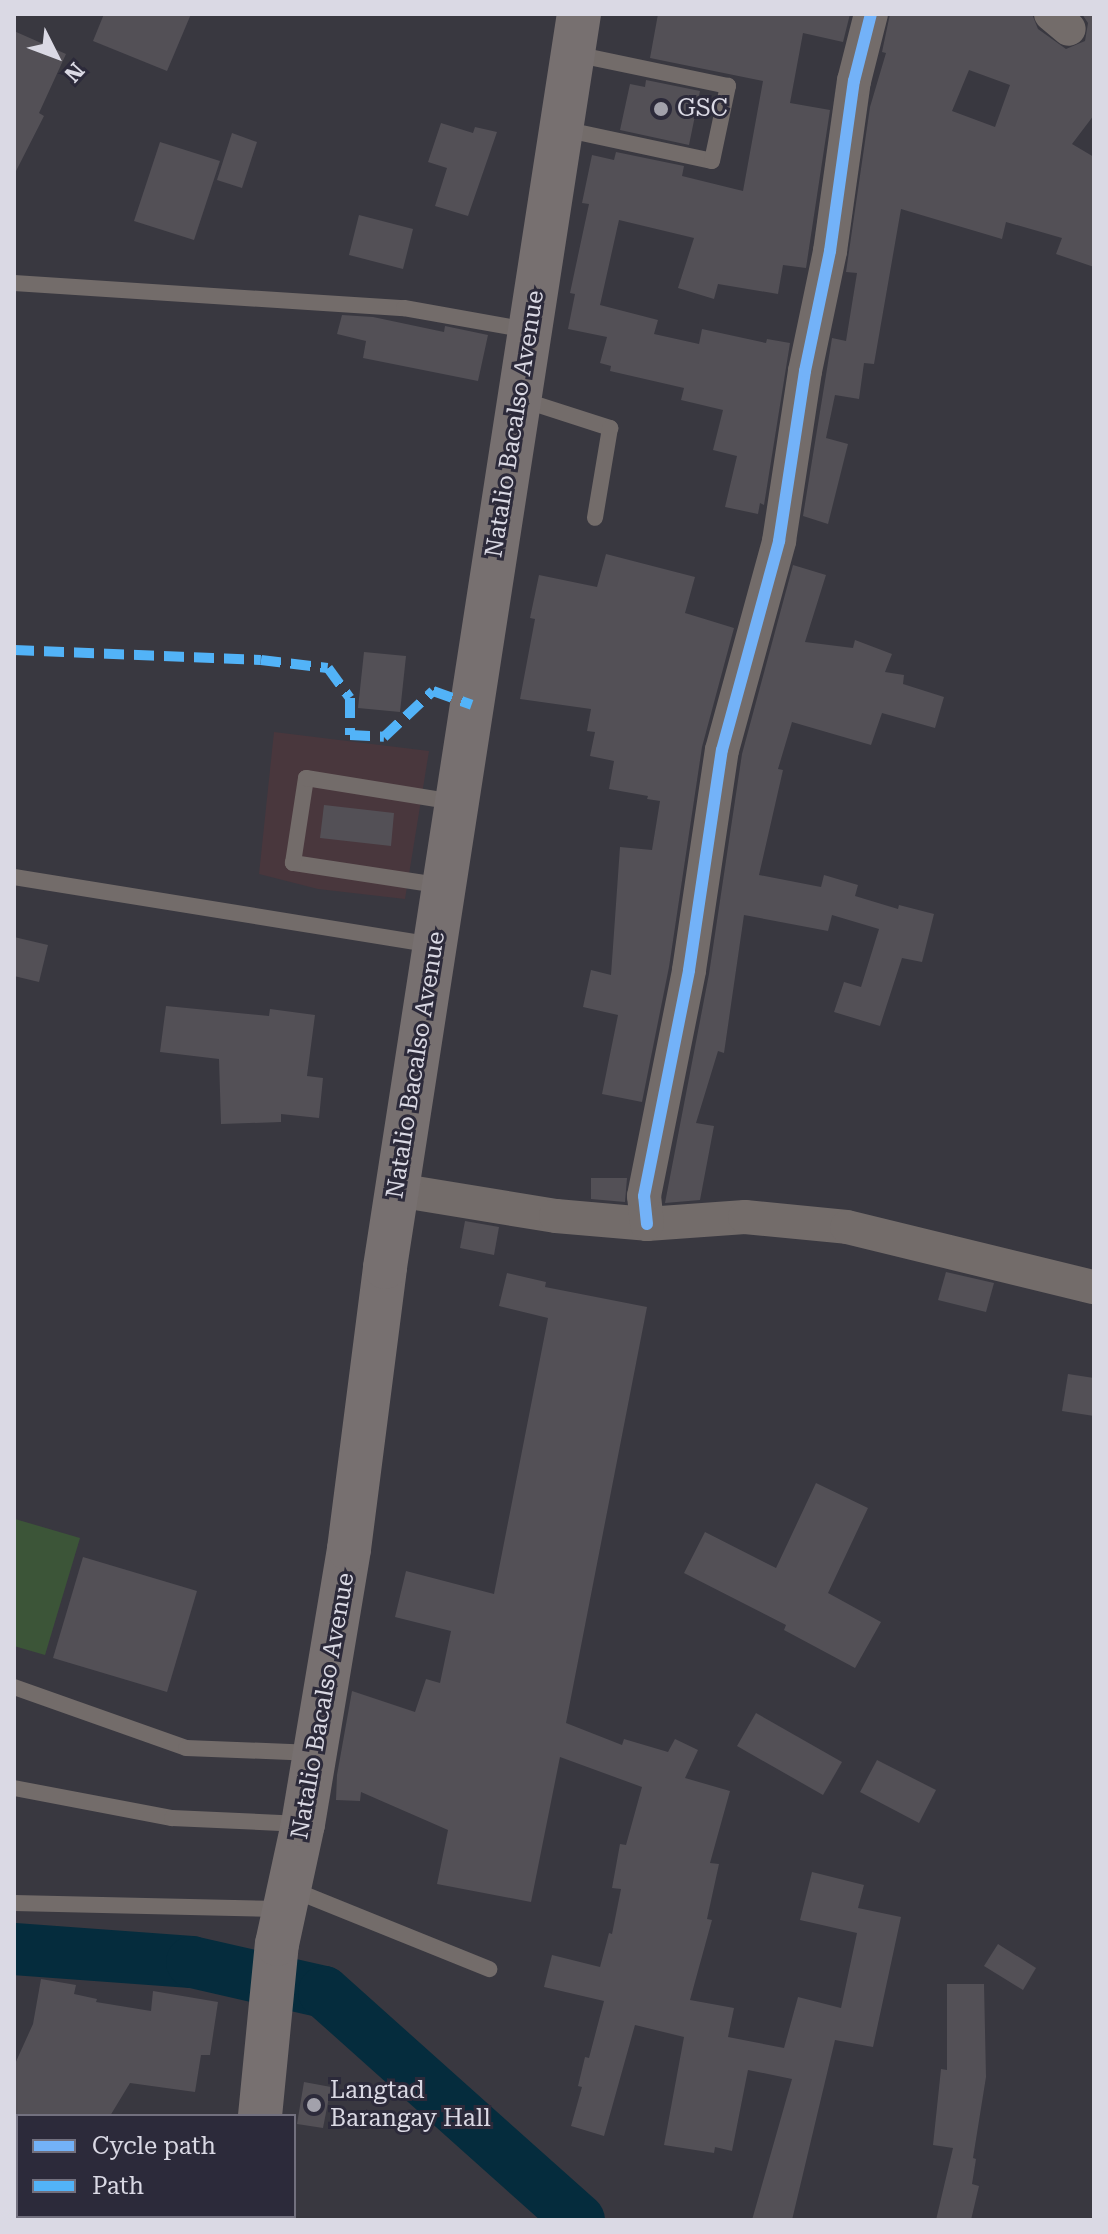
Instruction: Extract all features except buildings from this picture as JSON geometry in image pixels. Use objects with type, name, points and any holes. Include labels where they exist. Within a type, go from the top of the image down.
[{"type":"highway","name":"Natalio Bacalso Avenue","points":[[260,2114],[268,2016],[349,1549],[397,1190],[576,34]]},
{"type":"street","points":[[647,1224],[644,1196],[689,970],[722,750],[779,541],[805,371],[830,251],[854,81],[871,14]]},
{"type":"street","points":[[397,1190],[556,1216],[647,1224],[745,1217],[847,1227],[1094,1287]]},
{"type":"lane","points":[[561,129],[712,161],[728,86],[576,34]]},
{"type":"lane","points":[[14,283],[404,308],[530,330]]},
{"type":"lane","points":[[520,399],[610,428],[595,518]]},
{"type":"lane","points":[[444,886],[293,863],[306,778],[457,802]]},
{"type":"lane","points":[[14,877],[435,945]]},
{"type":"lane","points":[[14,1687],[186,1748],[315,1753]]},
{"type":"lane","points":[[14,1788],[172,1818],[303,1824]]},
{"type":"lane","points":[[14,1903],[285,1914],[489,1969]]},
{"type":"shaded area","points":[[274,732],[429,751],[405,899],[318,889],[259,874]]},
{"type":"green space","points":[[15,1519],[80,1538],[45,1655],[14,1646]]},
{"type":"waterway","points":[[14,1949],[192,1962],[324,1992],[579,2220]]},
{"type":"marked path","points":[[14,650],[261,660],[328,668],[350,698],[350,735],[384,737],[433,691],[472,705]]},
{"type":"cycle path","points":[[647,1224],[644,1196],[689,970],[722,750],[779,541],[805,371],[830,251],[854,81],[871,14]]},
{"type":"place","name":"GSC","points":[[661,109]]},
{"type":"place","name":"Langtad Barangay Hall","points":[[314,2105]]}]
